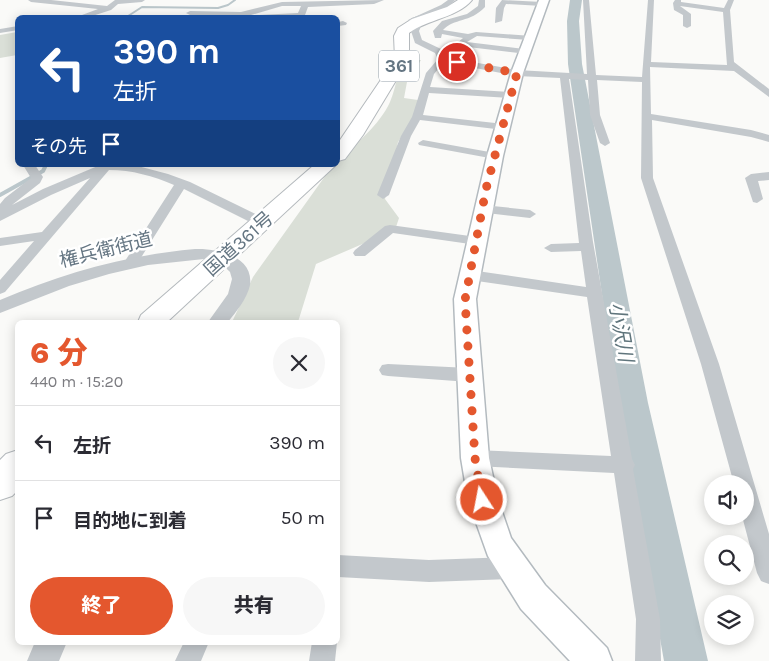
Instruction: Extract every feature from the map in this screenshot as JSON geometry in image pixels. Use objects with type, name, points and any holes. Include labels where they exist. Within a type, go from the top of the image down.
[{"type":"highway","points":[[416,22],[451,10],[466,0]]},
{"type":"highway","name":"361","points":[[340,152],[354,135],[398,67],[402,60],[401,36],[403,31],[416,22]]},
{"type":"highway","name":"国道361号","points":[[153,320],[226,257],[324,167]]},
{"type":"main road","points":[[543,2],[517,73],[483,209],[465,300],[468,375],[475,458],[482,500],[499,546],[533,597],[594,661]]},
{"type":"street","points":[[31,0],[108,8]]},
{"type":"street","points":[[88,15],[108,8],[118,1],[142,0]]},
{"type":"street","points":[[242,15],[282,4],[340,1],[374,2],[381,0]]},
{"type":"street","points":[[452,0],[444,7],[412,20],[418,24],[415,31],[418,41],[440,55],[517,73],[647,80]]},
{"type":"street","points":[[586,0],[593,78],[594,115],[605,143]]},
{"type":"street","points":[[651,0],[646,64],[647,178],[710,364],[741,475]]},
{"type":"street","points":[[731,0],[726,10],[730,63],[767,99]]},
{"type":"street","points":[[686,26],[688,14],[677,8],[678,1],[726,10]]},
{"type":"street","points":[[300,15],[305,5],[322,2]]},
{"type":"street","points":[[437,31],[445,23],[470,16],[482,3],[543,2]]},
{"type":"street","points":[[498,20],[504,3]]},
{"type":"street","points":[[190,13],[222,15]]},
{"type":"street","points":[[0,31],[15,28]]},
{"type":"street","points":[[437,31],[469,37]]},
{"type":"street","points":[[383,195],[406,136],[417,117],[430,73],[440,55],[437,31]]},
{"type":"street","points":[[476,34],[527,45],[460,44],[476,34]]},
{"type":"street","points":[[646,64],[735,68]]},
{"type":"street","points":[[565,76],[595,293],[625,465],[648,619],[648,661]]},
{"type":"street","points":[[425,90],[512,96]]},
{"type":"street","points":[[465,99],[482,94]]},
{"type":"street","points":[[647,116],[703,124],[720,130],[766,135]]},
{"type":"street","points":[[417,117],[504,127]]},
{"type":"street","points":[[423,143],[495,156]]},
{"type":"street","points":[[0,217],[47,192],[105,167]]},
{"type":"street","points":[[0,289],[105,167]]},
{"type":"street","points":[[122,167],[159,173],[263,223]]},
{"type":"street","points":[[0,213],[9,201],[29,186],[33,172]]},
{"type":"street","points":[[758,198],[751,178],[769,176]]},
{"type":"street","points":[[132,261],[181,184]]},
{"type":"street","points":[[483,209],[530,214]]},
{"type":"street","points":[[360,253],[390,228],[478,241]]},
{"type":"street","points":[[0,242],[47,235]]},
{"type":"street","points":[[552,248],[588,247]]},
{"type":"street","name":"権兵衛街道","points":[[0,308],[68,280],[132,261],[200,254],[226,257]]},
{"type":"street","points":[[220,320],[235,300],[241,285],[239,270],[226,257]]},
{"type":"street","points":[[470,274],[595,293]]},
{"type":"street","points":[[388,370],[468,375]]},
{"type":"street","points":[[475,458],[625,465]]},
{"type":"street","points":[[754,520],[769,573]]},
{"type":"street","points":[[340,566],[429,570],[513,568]]},
{"type":"street","points":[[44,661],[51,645]]},
{"type":"street","points":[[188,661],[196,645]]},
{"type":"street","points":[[322,661],[325,645]]},
{"type":"shaded area","points":[[15,32],[15,55],[0,58],[0,35]]},
{"type":"shaded area","points":[[408,60],[421,60],[407,82],[404,98],[418,100],[421,107],[398,142],[385,199],[399,218],[395,230],[316,264],[299,320],[233,320],[253,277],[332,167],[340,167],[340,159],[380,119],[390,102],[398,76]]},
{"type":"waterway","points":[[130,15],[142,7],[218,8],[228,5],[235,0]]},
{"type":"waterway","name":"小沢川","points":[[576,0],[573,21],[575,64],[633,403],[686,661]]},
{"type":"waterway","points":[[0,195],[43,171],[45,167]]},
{"type":"route","points":[[457,62],[517,73],[486,189],[465,300],[468,375],[475,458],[482,500]]}]
